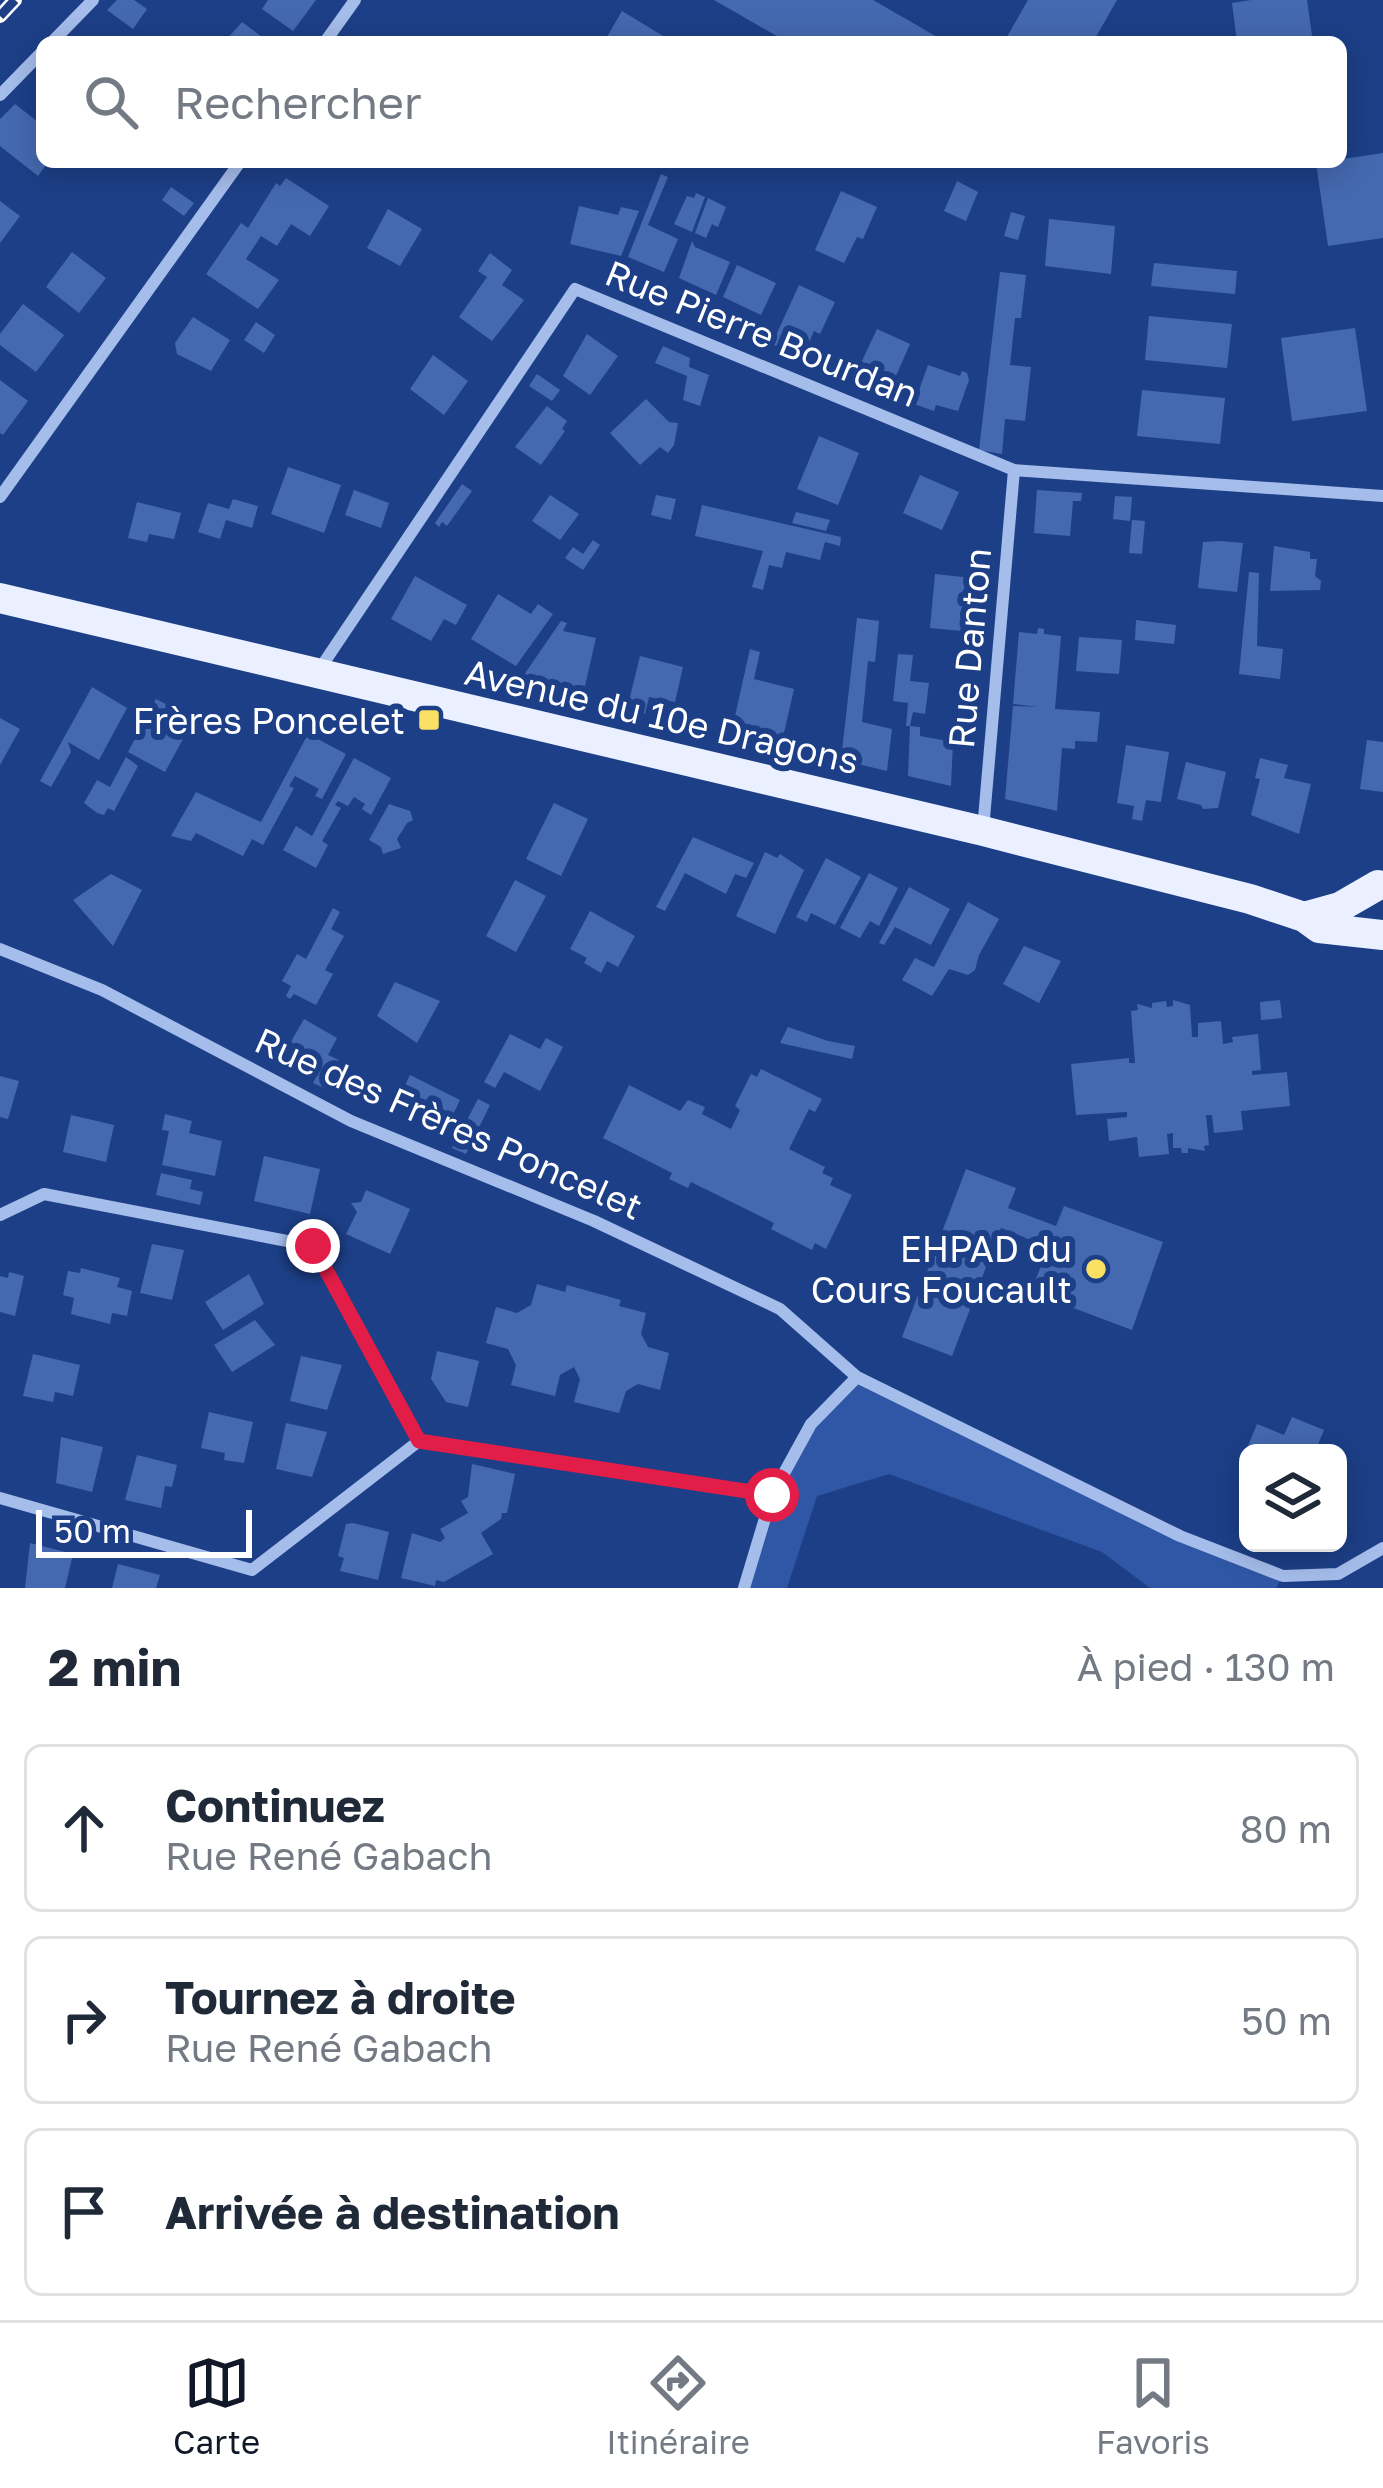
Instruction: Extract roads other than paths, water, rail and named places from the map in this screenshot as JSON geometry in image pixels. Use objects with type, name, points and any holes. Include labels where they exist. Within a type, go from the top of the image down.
[{"type":"main road","name":"Avenue du 10e Dragons","points":[[0,598],[983,831],[1250,899],[1304,917],[1319,928],[1383,931]]},
{"type":"main road","points":[[1304,917],[1340,907],[1380,880]]},
{"type":"main road","points":[[1380,880],[1376,910],[1383,931]]},
{"type":"street","points":[[58,36],[93,0]]},
{"type":"street","points":[[330,36],[356,0]]},
{"type":"street","points":[[0,95],[36,58]]},
{"type":"street","points":[[0,497],[235,168]]},
{"type":"street","name":"Rue Pierre Bourdan","points":[[315,676],[575,289],[1014,470],[1383,496]]},
{"type":"street","name":"Rue Danton","points":[[983,831],[1014,470]]},
{"type":"street","name":"Rue des Frères Poncelet","points":[[0,949],[102,990],[351,1120],[594,1221],[780,1309],[856,1377],[1180,1536],[1283,1576],[1338,1574],[1383,1548]]},
{"type":"street","points":[[0,1214],[44,1194],[313,1246],[419,1441]]},
{"type":"street","points":[[744,1588],[772,1495],[811,1424],[856,1377]]},
{"type":"street","points":[[0,1498],[251,1570],[419,1441],[772,1495]]},
{"type":"railway","points":[[0,16],[15,0]]},
{"type":"place","name":"Frères Poncelet","points":[[429,720]]},
{"type":"place","name":"EHPAD du Cours Foucault","points":[[1096,1269]]}]
